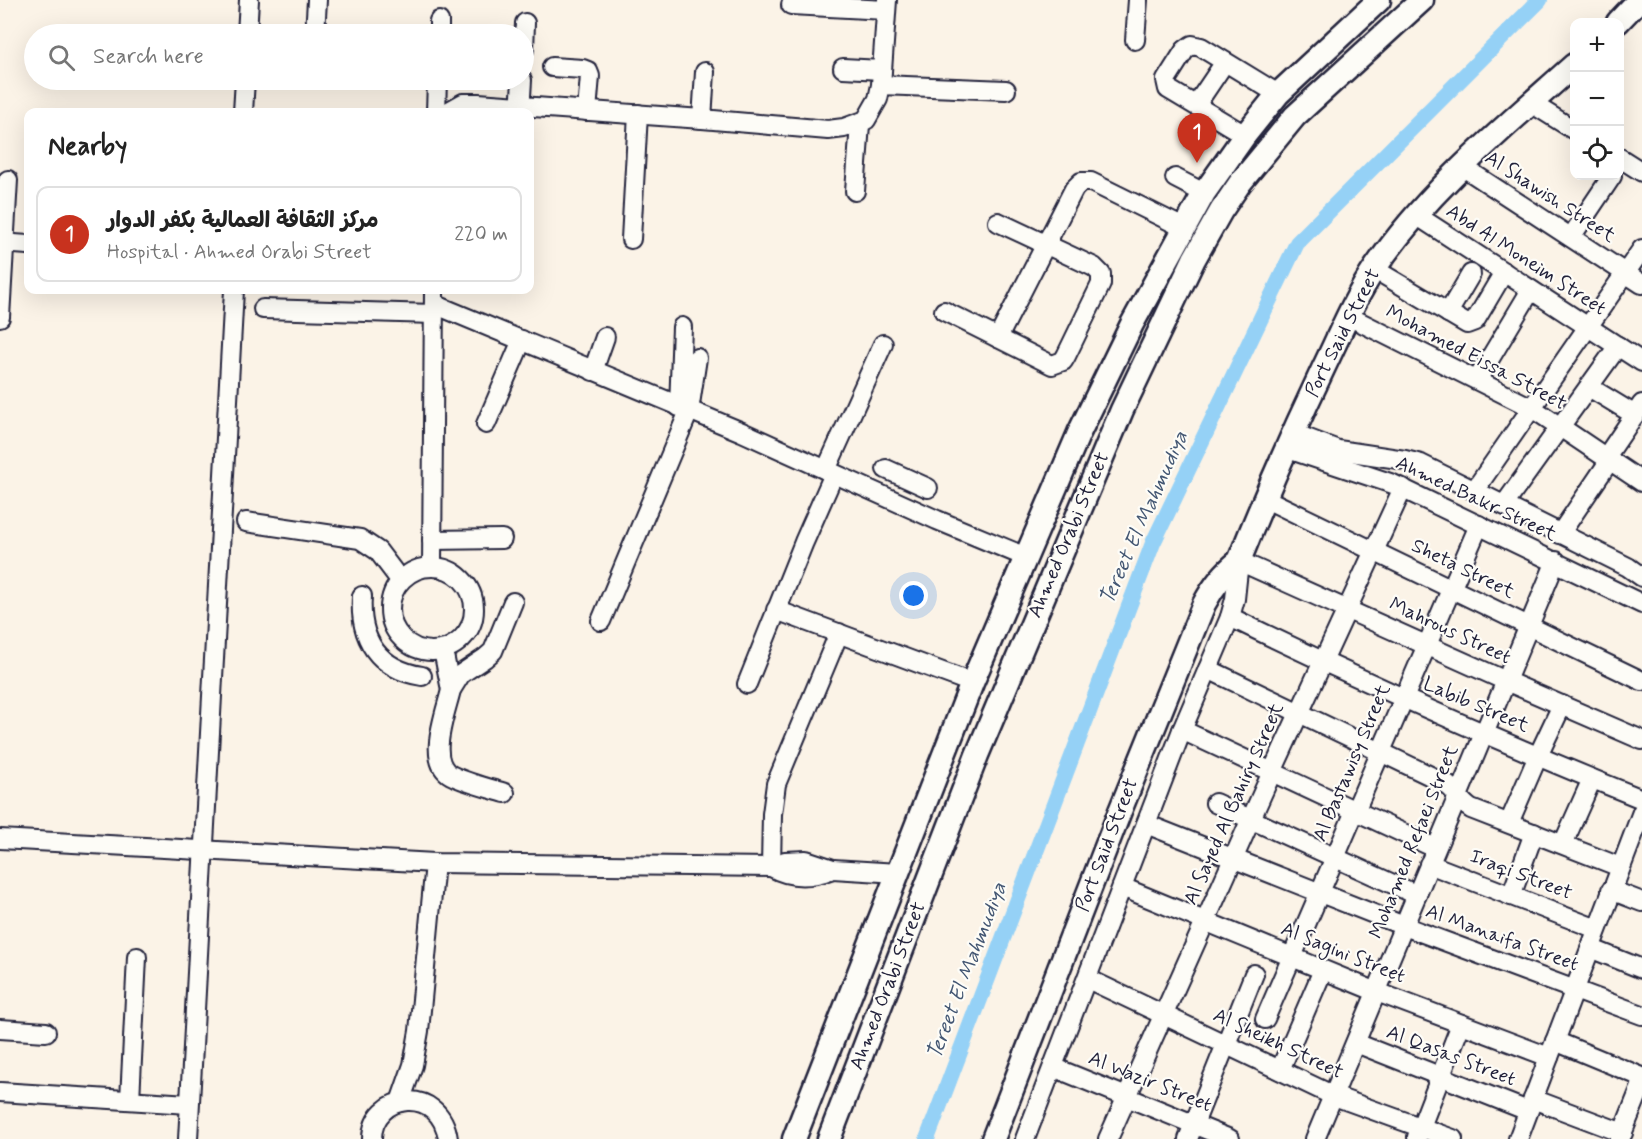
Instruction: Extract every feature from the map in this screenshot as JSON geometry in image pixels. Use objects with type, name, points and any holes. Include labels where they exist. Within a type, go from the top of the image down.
[{"type":"main road","name":"Ahmed Orabi Street","points":[[794,1139],[972,683],[1107,373],[1204,193],[1245,135],[1278,94],[1379,0]]},
{"type":"main road","name":"Ahmed Orabi Street","points":[[829,1139],[977,755],[1122,410],[1194,259],[1240,183],[1295,116],[1422,0]]},
{"type":"main road","points":[[1622,18],[1639,0]]},
{"type":"main road","name":"Port Said Street","points":[[993,1139],[1120,811],[1204,604],[1215,585],[1229,568],[1239,561],[1289,440],[1348,316],[1374,269],[1416,215],[1463,167],[1570,68]]},
{"type":"street","points":[[248,24],[249,0]]},
{"type":"street","points":[[316,24],[317,0]]},
{"type":"street","points":[[1135,40],[1138,0]]},
{"type":"street","points":[[534,109],[638,114],[828,130],[844,128],[866,120],[878,99],[886,5],[792,5]]},
{"type":"street","points":[[1245,135],[1168,89],[1166,84],[1185,50],[1197,45],[1278,94]]},
{"type":"street","points":[[1196,105],[1224,62]]},
{"type":"street","points":[[552,67],[588,71],[590,76],[587,111]]},
{"type":"street","points":[[843,68],[881,78],[1006,90]]},
{"type":"street","points":[[702,119],[705,72]]},
{"type":"street","points":[[243,108],[244,90]]},
{"type":"street","points":[[436,108],[437,90]]},
{"type":"street","points":[[520,108],[521,90]]},
{"type":"street","points":[[1531,103],[1570,127]]},
{"type":"street","points":[[455,108],[463,104],[509,108]]},
{"type":"street","points":[[631,239],[638,114]]},
{"type":"street","points":[[855,191],[860,123]]},
{"type":"street","points":[[1624,163],[1642,172]]},
{"type":"street","name":"Al Shawish Street","points":[[1463,167],[1642,284]]},
{"type":"street","points":[[1175,178],[1204,193]]},
{"type":"street","points":[[0,317],[2,243],[8,180]]},
{"type":"street","points":[[1571,237],[1609,180]]},
{"type":"street","points":[[999,338],[1074,189],[1081,182],[1086,181],[1184,228]]},
{"type":"street","name":"Abd Al Moneim Street","points":[[1416,215],[1642,362]]},
{"type":"street","points":[[944,311],[1052,365],[1063,361],[1101,284],[1101,274],[1094,267],[998,222]]},
{"type":"street","points":[[2,243],[24,245]]},
{"type":"street","points":[[1474,490],[1642,249]]},
{"type":"street","points":[[1374,269],[1463,323],[1471,324],[1504,272]]},
{"type":"street","points":[[1448,314],[1471,274]]},
{"type":"street","points":[[1477,380],[1531,290]]},
{"type":"street","points":[[188,1139],[234,294]]},
{"type":"street","points":[[263,309],[434,302],[742,432],[891,500],[1026,557]]},
{"type":"street","points":[[432,566],[434,302]]},
{"type":"street","name":"Mohamed Eissa Street","points":[[1348,316],[1532,408],[1642,482]]},
{"type":"street","points":[[682,327],[684,409]]},
{"type":"street","points":[[593,371],[605,337]]},
{"type":"street","points":[[486,424],[522,340]]},
{"type":"street","points":[[747,684],[883,344]]},
{"type":"street","points":[[1504,505],[1618,346]]},
{"type":"street","points":[[601,621],[684,409],[698,358]]},
{"type":"street","points":[[1560,534],[1638,410],[1589,387]]},
{"type":"street","name":"Ahmed Bakr Street","points":[[1289,440],[1421,464],[1560,534],[1637,567]]},
{"type":"street","name":"Ahmed Bakr Street","points":[[1289,440],[1398,486],[1642,604]]},
{"type":"street","points":[[1374,477],[1378,457]]},
{"type":"street","name":"Al Sayed Al Bahiry Street","points":[[1108,1139],[1272,772],[1375,550],[1398,486],[1399,459]]},
{"type":"street","points":[[891,500],[894,472],[928,488]]},
{"type":"street","name":"Sheta Street","points":[[1264,498],[1642,681]]},
{"type":"street","points":[[246,522],[360,539],[378,551],[400,580]]},
{"type":"street","name":"Al Bastawisy Street","points":[[1265,1019],[1479,525]]},
{"type":"street","points":[[432,540],[502,539]]},
{"type":"street","name":"Mahrous Street","points":[[1239,561],[1642,740]]},
{"type":"street","name":"Port Said Street","points":[[1025,1139],[1182,730],[1230,617],[1239,580],[1239,561]]},
{"type":"street","name":"Mohamed Refaei Street","points":[[1315,1139],[1556,561]]},
{"type":"street","points":[[432,566],[450,570],[465,582],[474,600],[474,619],[466,636],[451,648],[432,652],[414,648],[399,637],[391,623],[389,608],[392,593],[400,580],[414,570],[432,566]]},
{"type":"street","points":[[1613,589],[1637,567]]},
{"type":"street","points":[[362,596],[363,626],[368,640],[377,653],[397,669],[422,676]]},
{"type":"street","points":[[505,794],[451,775],[441,765],[438,758],[438,744],[451,690],[460,674],[493,651],[513,603]]},
{"type":"street","points":[[776,610],[972,683]]},
{"type":"street","name":"Labib Street","points":[[1230,617],[1324,663],[1483,734],[1642,799]]},
{"type":"street","points":[[771,867],[772,814],[776,784],[839,633]]},
{"type":"street","points":[[377,653],[399,637]]},
{"type":"street","points":[[443,650],[451,690]]},
{"type":"street","points":[[1208,669],[1443,782],[1458,794],[1462,803],[1471,808],[1620,867]]},
{"type":"street","points":[[1509,823],[1562,705]]},
{"type":"street","name":"Iraqi Street","points":[[1182,730],[1354,811],[1432,856],[1511,896],[1597,929]]},
{"type":"street","points":[[1563,844],[1592,779]]},
{"type":"street","points":[[1215,803],[1417,895]]},
{"type":"street","points":[[1518,1139],[1620,867],[1635,846],[1642,812]]},
{"type":"street","name":"Al Manaifa Street","points":[[1146,824],[1404,926],[1642,1015]]},
{"type":"street","points":[[1511,896],[1533,833]]},
{"type":"street","points":[[0,839],[435,863],[771,867],[792,876],[806,876],[833,869],[898,873]]},
{"type":"street","points":[[400,1102],[417,1048],[435,863]]},
{"type":"street","name":"Al Sagini Street","points":[[1122,887],[1377,992],[1461,1024],[1642,1077]]},
{"type":"street","points":[[1611,890],[1642,902]]},
{"type":"street","points":[[1590,948],[1642,969]]},
{"type":"street","points":[[130,1100],[137,957]]},
{"type":"street","points":[[1280,1071],[1323,970]]},
{"type":"street","points":[[1191,1132],[1254,974]]},
{"type":"street","name":"Al Sheikh Street","points":[[1088,979],[1280,1071],[1418,1133],[1453,1139]]},
{"type":"street","points":[[1418,1133],[1461,1024]]},
{"type":"street","points":[[0,1029],[46,1032]]},
{"type":"street","name":"Al Qasas Street","points":[[1356,1043],[1440,1076],[1621,1136]]},
{"type":"street","name":"Al Wazir Street","points":[[1053,1067],[1127,1097],[1191,1132],[1230,1139]]},
{"type":"street","points":[[1621,1136],[1642,1084]]},
{"type":"street","points":[[0,1092],[189,1104]]},
{"type":"street","points":[[372,1139],[375,1124],[381,1114],[400,1102],[412,1101],[433,1108],[441,1117],[449,1139]]},
{"type":"waterway","name":"Tereet El Mahmudiya","points":[[927,1139],[1153,543],[1297,243],[1540,0]]},
{"type":"place","name":"مركز الثقافة العمالية بكفر الدوار","points":[[1197,163]]}]
